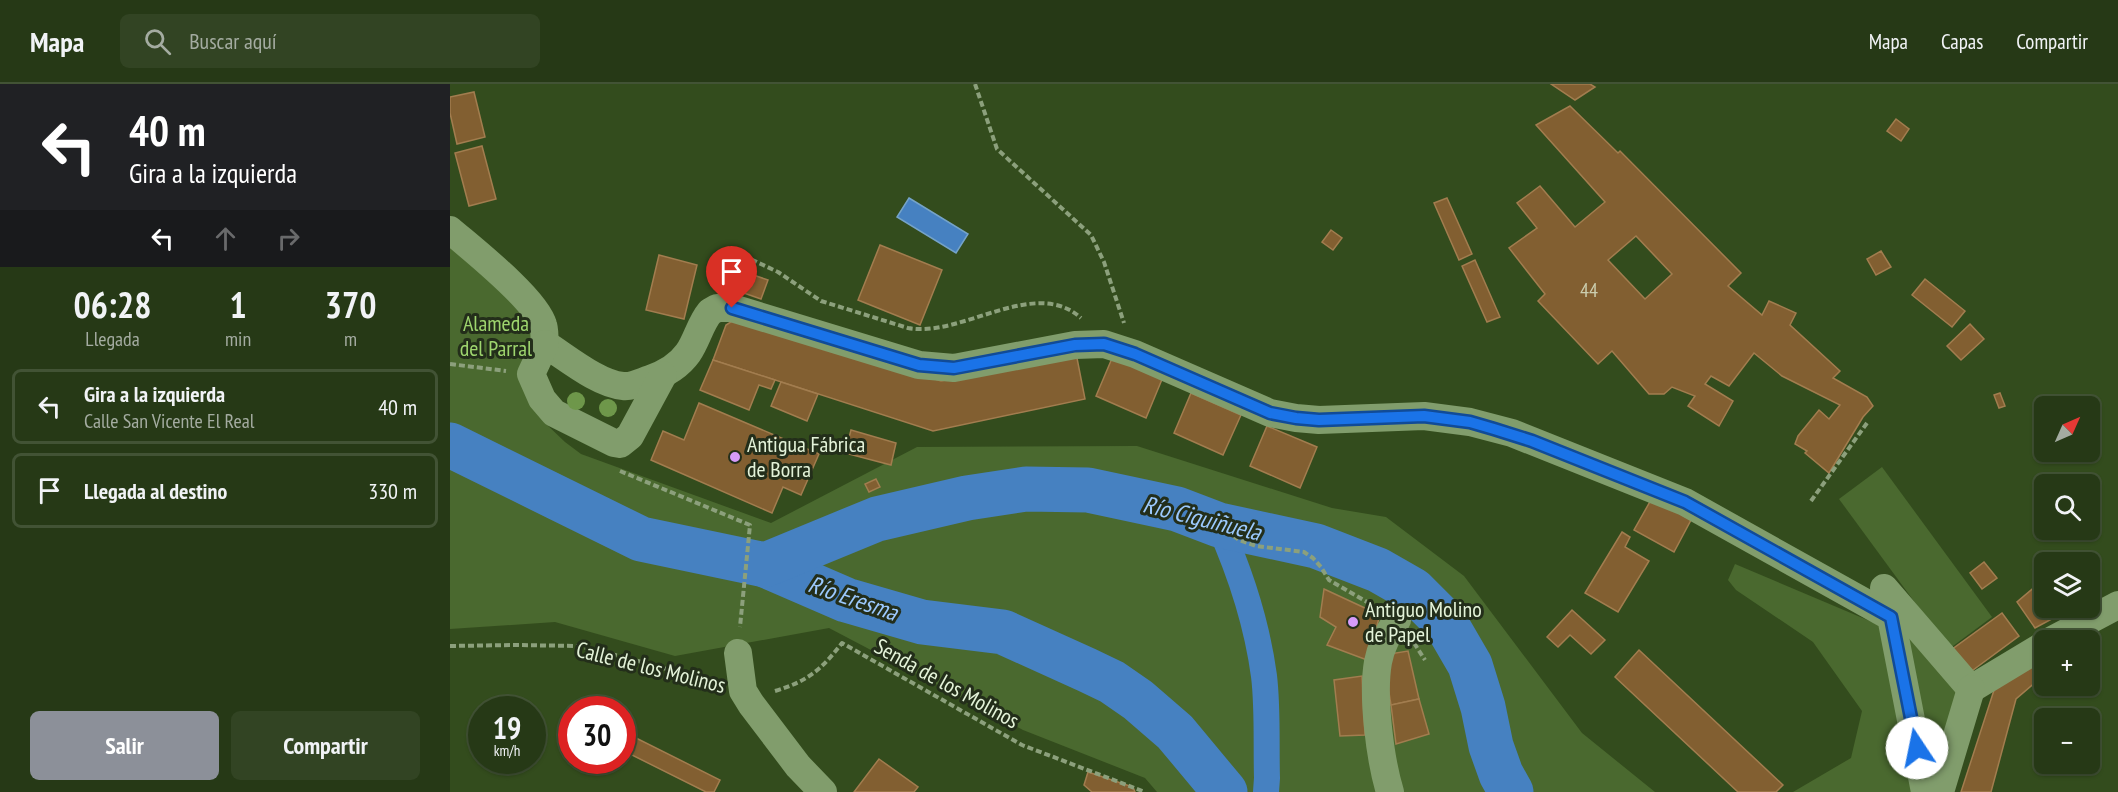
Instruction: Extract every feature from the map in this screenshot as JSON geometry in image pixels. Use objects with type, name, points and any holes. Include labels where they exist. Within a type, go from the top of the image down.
[{"type":"street","points":[[450,231],[504,276],[536,310],[543,325],[545,344],[531,374],[542,399],[554,413],[620,444],[630,436],[663,375]]},
{"type":"street","points":[[545,344],[595,376],[614,384],[633,385],[663,375],[676,366],[687,354],[710,312],[717,308],[724,308],[744,311],[935,368],[954,368],[1075,345],[1104,344],[1135,354],[1270,413],[1319,420],[1424,416],[1470,422],[1512,434],[1685,502],[1892,604],[1971,689]]},
{"type":"street","points":[[1892,604],[1925,792]]},
{"type":"street","points":[[2071,630],[2118,605]]},
{"type":"street","points":[[1390,792],[1378,722],[1376,676],[1387,634],[1397,620]]},
{"type":"street","name":"Calle de los Molinos","points":[[738,645],[743,691],[798,766],[823,792]]},
{"type":"street","points":[[1940,792],[1971,689],[2034,651]]},
{"type":"path","points":[[975,84],[997,149],[1091,236],[1104,262],[1135,354]]},
{"type":"path","points":[[727,248],[778,272],[821,301],[908,328],[921,330],[939,328],[1034,302],[1057,305],[1076,314],[1084,321]]},
{"type":"path","points":[[450,364],[531,374]]},
{"type":"path","points":[[1810,501],[1868,423]]},
{"type":"path","points":[[656,486],[750,525],[738,645]]},
{"type":"path","points":[[1219,525],[1239,540],[1256,546],[1304,552],[1322,567],[1329,580]]},
{"type":"path","name":"Senda de los Molinos","points":[[743,691],[776,691],[803,681],[824,666],[842,643],[1022,745],[1145,792]]},
{"type":"path","name":"Calle de los Molinos","points":[[450,646],[579,646],[743,691]]},
{"type":"green space","name":"Alameda del Parral","points":[[450,231],[536,310],[543,421],[581,454],[771,523],[917,447],[1137,446],[1332,508],[1386,517],[1464,576],[1582,733],[1655,792],[1157,792],[1145,778],[1023,730],[829,628],[675,656],[555,622],[450,629]]},
{"type":"green space","points":[[1882,467],[1992,617],[1949,649],[1839,499]]},
{"type":"green space","points":[[1735,564],[1884,627],[1912,792],[1793,792],[1851,758],[1862,711],[1813,642],[1736,590],[1728,580]]},
{"type":"green space","points":[[1904,631],[1955,688],[1959,700],[1935,770]]},
{"type":"water","points":[[909,198],[968,234],[956,253],[897,217]]},
{"type":"building","points":[[1551,84],[1590,84],[1595,87],[1575,100]]},
{"type":"building","points":[[474,92],[485,137],[457,144],[450,113],[450,97]]},
{"type":"building","points":[[1570,106],[1618,153],[1620,151],[1741,273],[1728,286],[1762,315],[1769,301],[1796,313],[1790,325],[1840,371],[1833,378],[1867,397],[1873,406],[1863,417],[1829,473],[1805,453],[1807,451],[1795,444],[1798,436],[1819,410],[1829,419],[1840,405],[1782,376],[1754,353],[1729,386],[1711,376],[1705,384],[1733,401],[1719,426],[1688,406],[1695,396],[1672,387],[1664,394],[1649,394],[1612,351],[1598,364],[1538,301],[1545,294],[1509,248],[1537,228],[1517,203],[1540,186],[1575,227],[1605,202],[1536,125]],"holes":[[[1636,236],[1672,274],[1645,299],[1608,260]]]},
{"type":"building","points":[[1896,119],[1909,129],[1901,141],[1887,131]]},
{"type":"building","points":[[482,146],[496,199],[469,206],[455,153]]},
{"type":"building","points":[[1447,198],[1472,254],[1459,260],[1434,203]]},
{"type":"building","points":[[1331,230],[1342,238],[1333,250],[1322,242]]},
{"type":"building","points":[[880,245],[942,270],[920,325],[858,300]]},
{"type":"building","points":[[1881,251],[1891,267],[1876,275],[1867,259]]},
{"type":"building","points":[[659,255],[697,265],[684,319],[646,310]]},
{"type":"building","points":[[1475,260],[1500,317],[1487,322],[1462,266]]},
{"type":"building","points":[[724,265],[768,280],[761,299],[718,284]]},
{"type":"building","points":[[1925,279],[1965,311],[1952,327],[1912,295]]},
{"type":"building","points":[[737,318],[941,381],[1076,353],[1085,399],[933,431],[713,360],[726,325]]},
{"type":"building","points":[[1970,324],[1984,339],[1961,360],[1947,346]]},
{"type":"building","points":[[1113,356],[1163,377],[1146,418],[1096,396]]},
{"type":"building","points":[[713,360],[775,380],[771,389],[759,385],[749,410],[700,390]]},
{"type":"building","points":[[781,382],[818,394],[807,421],[771,406]]},
{"type":"building","points":[[1191,393],[1241,415],[1223,455],[1174,433]]},
{"type":"building","points":[[2000,393],[2005,406],[1999,408],[1994,395]]},
{"type":"building","name":"Antigua Fábrica de Borra","points":[[699,403],[819,454],[801,495],[783,487],[772,513],[651,460],[663,431],[684,440]]},
{"type":"building","points":[[1267,426],[1317,447],[1300,488],[1250,466]]},
{"type":"building","points":[[851,430],[896,443],[891,465],[845,453]]},
{"type":"building","points":[[876,479],[880,487],[869,492],[865,484]]},
{"type":"building","points":[[1652,498],[1691,520],[1674,552],[1634,530]]},
{"type":"building","points":[[1622,532],[1630,537],[1625,547],[1649,561],[1618,612],[1585,593]]},
{"type":"building","points":[[1984,562],[1997,578],[1982,589],[1970,573]]},
{"type":"building","points":[[2034,588],[2034,618],[2054,618],[2035,628],[2017,602]]},
{"type":"building","name":"Antiguo Molino de Papel","points":[[1324,589],[1380,615],[1367,660],[1327,645],[1336,627],[1320,617]]},
{"type":"building","points":[[1572,610],[1605,640],[1591,654],[1570,635],[1558,647],[1547,637]]},
{"type":"building","points":[[2002,613],[2019,636],[1969,673],[1951,650]]},
{"type":"building","points":[[1639,650],[1783,785],[1776,792],[1738,792],[1615,677]]},
{"type":"building","points":[[1408,651],[1419,699],[1391,705],[1383,655]]},
{"type":"building","points":[[2034,663],[2034,684],[2016,699],[1991,792],[1961,792],[1996,684]]},
{"type":"building","points":[[1362,676],[1365,735],[1340,736],[1334,680]]},
{"type":"building","points":[[1419,699],[1429,734],[1396,744],[1391,705]]},
{"type":"building","points":[[636,738],[720,780],[714,792],[706,792],[636,757]]},
{"type":"building","points":[[879,759],[918,787],[914,792],[854,792]]},
{"type":"building","points":[[1088,772],[1133,787],[1135,792],[1092,792],[1084,785]]},
{"type":"waterway","name":"Río Eresma","points":[[450,445],[641,539],[765,565],[846,600],[922,622],[1003,632],[1112,682],[1138,700],[1175,732],[1225,792]]},
{"type":"waterway","name":"Río Ciguiñuela","points":[[765,565],[877,519],[967,498],[1026,489],[1088,490],[1177,509],[1219,525],[1316,546],[1378,570],[1413,590],[1445,622],[1470,665],[1483,707],[1491,746],[1501,774],[1511,792]]},
{"type":"waterway","points":[[1219,525],[1247,599],[1261,657],[1266,701],[1266,792]]},
{"type":"place","name":"Antigua Fábrica de Borra","points":[[735,457]]},
{"type":"place","name":"Antiguo Molino de Papel","points":[[1353,622]]},
{"type":"route","points":[[732,308],[935,368],[954,368],[1075,345],[1104,344],[1135,354],[1270,413],[1319,420],[1424,416],[1470,422],[1512,434],[1685,502],[1891,617],[1917,748]]}]
